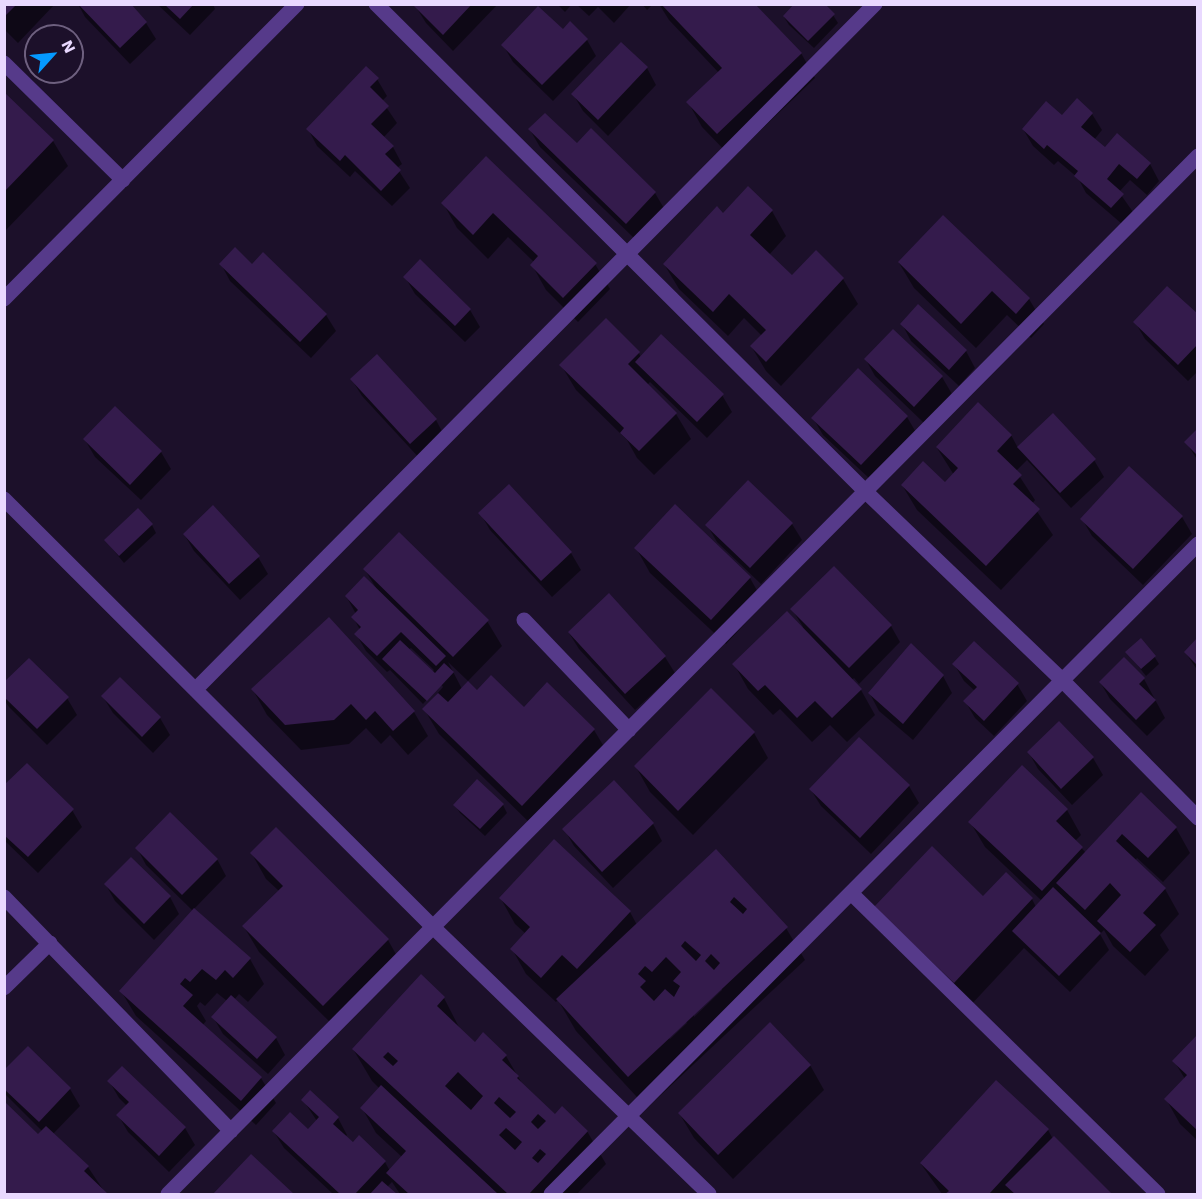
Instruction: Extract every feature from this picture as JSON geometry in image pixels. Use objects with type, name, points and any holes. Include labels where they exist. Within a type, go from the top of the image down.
[{"type":"street","points":[[4,299],[297,4]]},
{"type":"street","points":[[376,4],[865,491],[1062,680],[1197,818]]},
{"type":"street","points":[[196,688],[875,4]]},
{"type":"street","points":[[4,63],[123,180]]},
{"type":"street","points":[[168,1194],[1197,156]]},
{"type":"street","points":[[4,499],[196,688],[433,927],[630,1115],[709,1194]]},
{"type":"street","points":[[551,1194],[1197,544]]},
{"type":"street","points":[[524,620],[629,730]]},
{"type":"street","points":[[851,893],[1158,1194]]},
{"type":"street","points":[[4,897],[231,1131]]},
{"type":"street","points":[[4,988],[50,943]]},
{"type":"building","points":[[4,4],[17,4],[4,17]]},
{"type":"building","points":[[78,4],[131,4],[147,22],[120,48]]},
{"type":"building","points":[[164,4],[194,4],[180,19]]},
{"type":"building","points":[[416,4],[472,4],[443,35],[414,6]]},
{"type":"building","points":[[661,4],[755,4],[802,53],[717,134],[686,102],[722,68]]},
{"type":"building","points":[[794,4],[825,4],[835,14],[808,41],[783,16]]},
{"type":"building","points":[[538,6],[563,29],[570,21],[588,39],[542,85],[501,45]]},
{"type":"building","points":[[621,42],[648,67],[598,120],[571,94]]},
{"type":"building","points":[[366,66],[379,78],[370,87],[389,106],[371,124],[394,146],[385,154],[401,170],[381,191],[345,155],[340,161],[306,129]]},
{"type":"building","points":[[4,92],[54,140],[4,192]]},
{"type":"building","points":[[1077,98],[1093,113],[1081,127],[1105,147],[1117,133],[1151,163],[1137,179],[1119,164],[1107,179],[1124,194],[1111,208],[1074,176],[1078,171],[1047,145],[1044,149],[1022,129],[1046,101],[1062,115]]},
{"type":"building","points":[[545,113],[577,143],[591,128],[656,192],[626,224],[528,129]]},
{"type":"building","points":[[486,156],[597,263],[563,298],[530,265],[538,256],[493,213],[473,235],[441,203]]},
{"type":"building","points":[[748,186],[773,210],[750,235],[792,275],[816,250],[844,278],[766,362],[750,346],[766,330],[729,294],[713,312],[663,264],[717,206],[723,213]]},
{"type":"building","points":[[943,215],[1030,298],[1016,314],[992,291],[961,324],[898,262]]},
{"type":"building","points":[[235,247],[252,264],[263,252],[327,314],[300,342],[219,264]]},
{"type":"building","points":[[420,259],[471,309],[455,326],[403,277]]},
{"type":"building","points":[[1167,286],[1198,314],[1198,344],[1178,365],[1133,322]]},
{"type":"building","points":[[918,304],[967,350],[949,370],[900,324]]},
{"type":"building","points":[[606,318],[640,352],[628,364],[677,413],[639,451],[620,433],[624,428],[559,365]]},
{"type":"building","points":[[893,329],[943,376],[914,407],[864,359]]},
{"type":"building","points":[[661,334],[724,394],[697,422],[635,362]]},
{"type":"building","points":[[377,354],[437,419],[410,444],[350,379]]},
{"type":"building","points":[[858,368],[908,416],[861,465],[811,418]]},
{"type":"building","points":[[978,402],[1012,435],[997,451],[1022,475],[1013,484],[1040,509],[986,566],[901,485],[923,461],[945,482],[958,468],[936,447]]},
{"type":"building","points":[[115,406],[162,451],[130,485],[83,439]]},
{"type":"building","points":[[1053,413],[1096,459],[1060,493],[1017,447]]},
{"type":"building","points":[[1198,428],[1198,456],[1184,442]]},
{"type":"building","points":[[1129,466],[1183,516],[1133,569],[1080,519]]},
{"type":"building","points":[[748,480],[793,523],[750,568],[705,525]]},
{"type":"building","points":[[509,484],[572,552],[541,581],[478,513]]},
{"type":"building","points":[[675,504],[751,577],[711,620],[634,548]]},
{"type":"building","points":[[213,505],[260,556],[229,584],[183,534]]},
{"type":"building","points":[[138,508],[153,524],[119,556],[104,540]]},
{"type":"building","points":[[399,532],[489,620],[453,657],[363,569]]},
{"type":"building","points":[[834,566],[892,625],[849,668],[790,609]]},
{"type":"building","points":[[364,576],[446,656],[436,666],[401,632],[377,656],[354,634],[361,627],[351,617],[358,610],[345,596]]},
{"type":"building","points":[[609,593],[666,656],[625,694],[568,632]]},
{"type":"building","points":[[787,611],[862,689],[832,718],[815,701],[797,718],[765,685],[758,691],[732,664]]},
{"type":"building","points":[[329,617],[415,711],[393,731],[375,711],[366,720],[351,704],[334,720],[285,725],[251,689]]},
{"type":"building","points":[[1198,637],[1198,666],[1184,652]]},
{"type":"building","points":[[1141,638],[1156,656],[1141,669],[1125,652]]},
{"type":"building","points":[[400,640],[435,673],[444,663],[454,672],[427,701],[382,659]]},
{"type":"building","points":[[974,641],[1019,683],[984,721],[963,701],[977,687],[952,664]]},
{"type":"building","points":[[911,643],[944,675],[903,724],[868,693]]},
{"type":"building","points":[[1124,657],[1145,678],[1139,684],[1156,700],[1136,720],[1099,682]]},
{"type":"building","points":[[29,658],[69,697],[37,729],[4,697],[4,682]]},
{"type":"building","points":[[491,675],[524,707],[547,682],[595,729],[522,806],[422,709],[438,693],[448,702],[468,681],[477,690]]},
{"type":"building","points":[[120,677],[161,717],[142,737],[101,696]]},
{"type":"building","points":[[711,688],[755,732],[678,811],[634,766]]},
{"type":"building","points":[[1059,721],[1094,757],[1061,789],[1027,752]]},
{"type":"building","points":[[859,737],[910,785],[860,838],[809,789]]},
{"type":"building","points":[[27,763],[74,809],[28,857],[4,835],[4,785]]},
{"type":"building","points":[[1022,765],[1068,809],[1056,821],[1083,847],[1042,891],[968,822]]},
{"type":"building","points":[[477,779],[504,804],[480,829],[453,805]]},
{"type":"building","points":[[614,780],[654,823],[602,872],[562,829]]},
{"type":"building","points":[[1141,792],[1177,827],[1148,858],[1122,834],[1116,841],[1166,888],[1143,913],[1156,925],[1130,952],[1097,921],[1121,895],[1110,883],[1085,910],[1056,883]]},
{"type":"building","points":[[170,812],[218,859],[182,895],[135,848]]},
{"type":"building","points":[[276,827],[389,939],[323,1006],[242,926],[283,886],[250,853]]},
{"type":"building","points":[[554,839],[631,911],[577,969],[562,955],[541,978],[510,949],[530,927],[499,898]]},
{"type":"building","points":[[932,846],[983,896],[1006,872],[1033,898],[954,983],[874,907]]},
{"type":"building","points":[[716,849],[788,927],[628,1077],[556,999]],"holes":[[[734,897],[747,909],[743,914],[730,902]],[[685,941],[701,955],[696,961],[681,946]],[[711,954],[720,963],[714,970],[705,961]],[[666,957],[681,972],[673,981],[680,986],[674,997],[665,989],[654,1001],[640,987],[646,981],[638,974],[645,966],[652,972]]]},
{"type":"building","points":[[131,857],[171,896],[144,924],[104,884]]},
{"type":"building","points":[[1053,887],[1101,933],[1059,976],[1012,931]]},
{"type":"building","points":[[194,908],[251,958],[233,978],[225,970],[216,980],[202,969],[190,982],[185,978],[180,984],[193,995],[183,1006],[262,1077],[241,1101],[119,991]]},
{"type":"building","points":[[421,974],[445,997],[437,1006],[475,1042],[483,1032],[507,1055],[502,1060],[519,1076],[517,1078],[555,1114],[562,1106],[588,1131],[529,1194],[508,1194],[352,1049]],"holes":[[[388,1052],[398,1061],[393,1066],[383,1057]],[[458,1072],[483,1096],[471,1110],[445,1086]],[[499,1097],[516,1112],[510,1118],[494,1103]],[[538,1114],[546,1121],[538,1129],[531,1122]],[[506,1128],[522,1142],[515,1150],[499,1135]],[[540,1149],[546,1154],[538,1163],[532,1158]]]},
{"type":"building","points":[[231,995],[277,1037],[257,1059],[211,1017]]},
{"type":"building","points":[[770,1022],[811,1065],[718,1155],[678,1113]]},
{"type":"building","points":[[1198,1034],[1198,1131],[1164,1099],[1187,1075],[1172,1061]]},
{"type":"building","points":[[28,1046],[71,1088],[39,1122],[4,1089],[4,1070]]},
{"type":"building","points":[[122,1066],[186,1127],[159,1156],[116,1115],[129,1102],[107,1081]]},
{"type":"building","points":[[996,1080],[1049,1129],[989,1194],[945,1194],[949,1191],[920,1163]]},
{"type":"building","points":[[381,1085],[498,1194],[409,1194],[386,1173],[406,1151],[360,1108]]},
{"type":"building","points":[[310,1090],[339,1117],[333,1124],[353,1142],[359,1135],[386,1161],[355,1194],[340,1194],[272,1131],[290,1112],[308,1129],[319,1117],[301,1100]]},
{"type":"building","points":[[4,1101],[38,1134],[46,1126],[89,1166],[84,1171],[108,1194],[4,1194]]},
{"type":"building","points":[[1054,1136],[1112,1194],[1015,1194],[1005,1185]]},
{"type":"building","points":[[251,1154],[294,1194],[213,1194]]},
{"type":"building","points":[[382,1181],[397,1194],[370,1194]]}]
